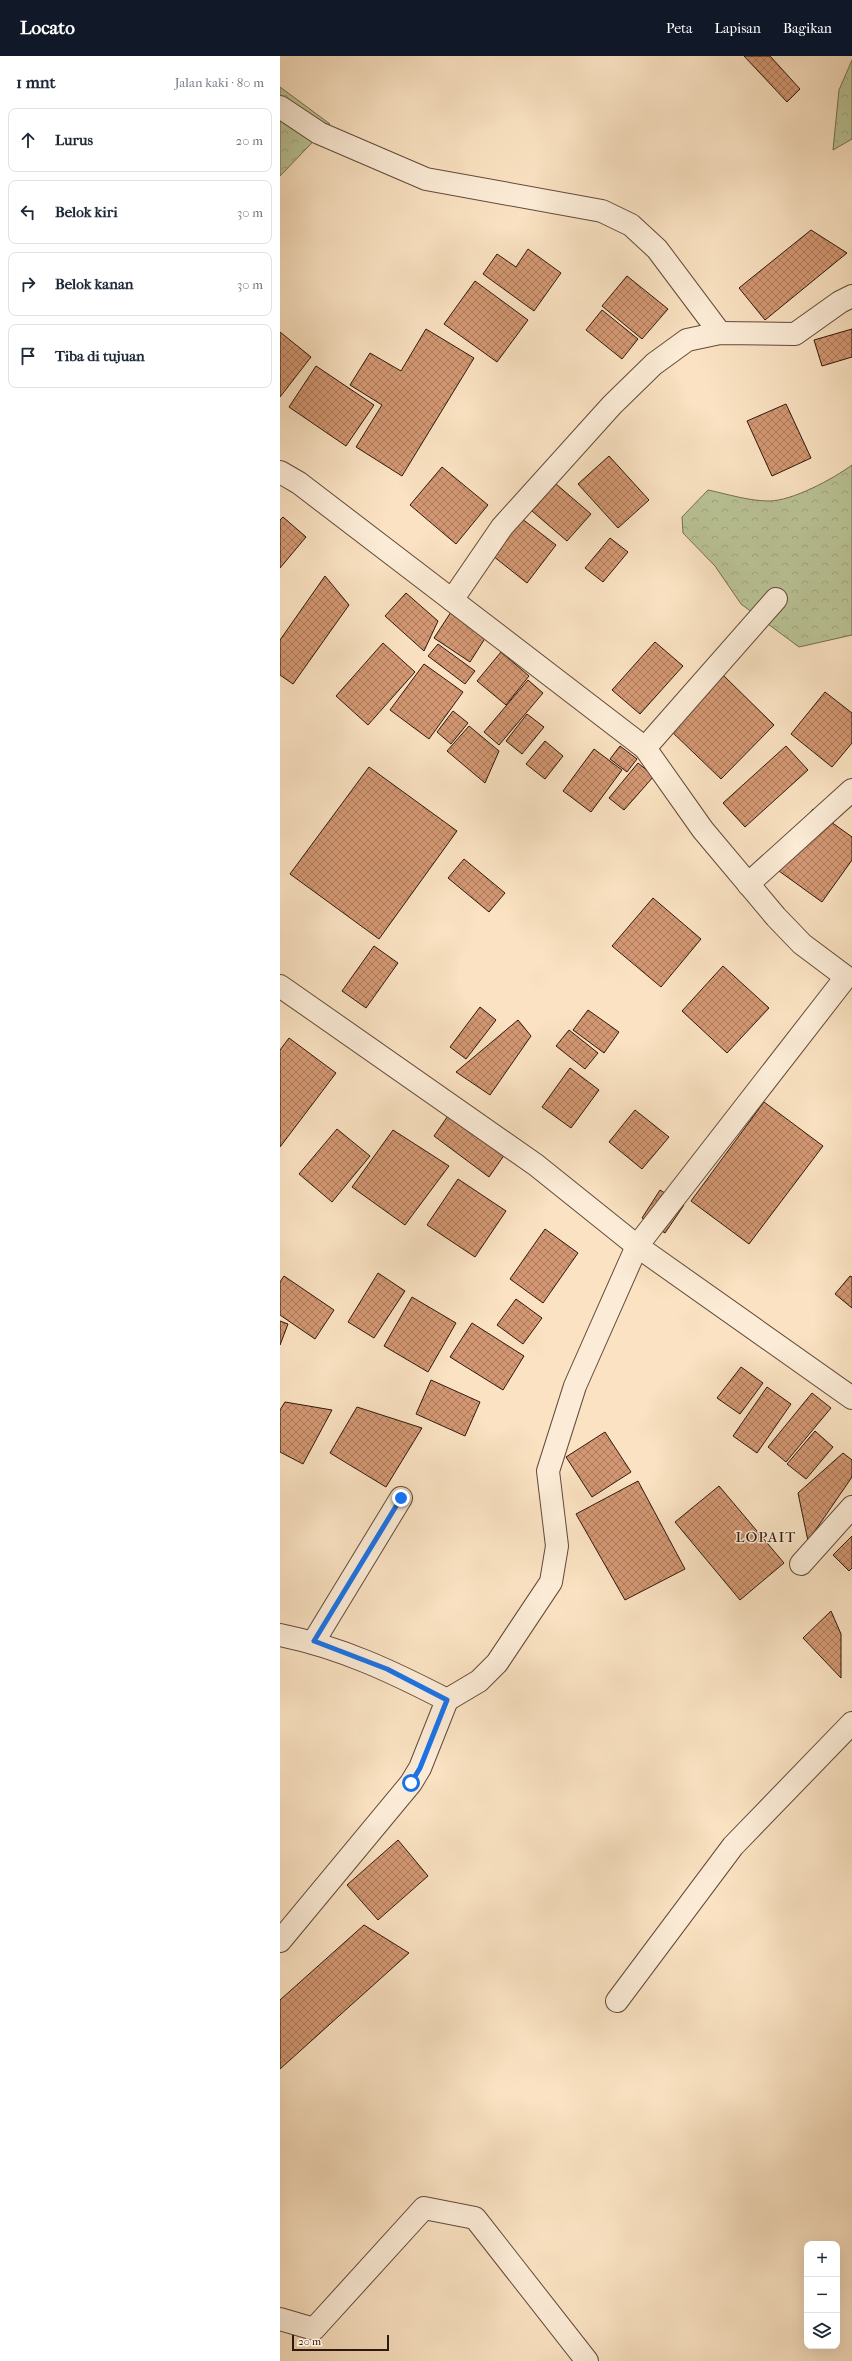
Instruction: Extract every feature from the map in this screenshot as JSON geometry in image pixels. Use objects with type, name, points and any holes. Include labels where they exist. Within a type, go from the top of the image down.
[{"type":"street","points":[[280,107],[319,133],[426,179],[602,211],[632,225],[657,249],[720,333]]},
{"type":"street","points":[[452,600],[502,527],[612,405],[654,364],[687,340],[720,333],[795,334],[840,302],[852,296]]},
{"type":"street","points":[[280,472],[299,483],[645,748],[703,830],[748,884],[802,944],[849,973],[637,1246],[575,1386],[548,1471],[557,1546],[551,1582],[497,1663],[480,1681],[447,1700],[420,1768],[411,1783],[280,1941]]},
{"type":"street","points":[[645,748],[776,599]]},
{"type":"street","points":[[748,884],[852,790]]},
{"type":"street","points":[[280,986],[536,1165],[637,1246],[852,1398]]},
{"type":"street","points":[[314,1641],[401,1498]]},
{"type":"street","points":[[801,1564],[852,1507]]},
{"type":"street","points":[[280,1634],[314,1641],[387,1669],[447,1700]]},
{"type":"street","points":[[617,2001],[733,1846],[852,1723]]},
{"type":"street","points":[[280,2319],[314,2328],[424,2208],[475,2218],[587,2361]]},
{"type":"green space","points":[[852,60],[852,139],[833,150],[839,90]]},
{"type":"green space","points":[[280,87],[330,124],[280,176]]},
{"type":"green space","points":[[852,465],[852,635],[799,647],[741,604],[715,566],[683,533],[682,517],[708,490],[754,500],[778,500],[812,488],[834,477]]},
{"type":"building","points":[[744,56],[770,56],[800,89],[787,102]]},
{"type":"building","points":[[811,230],[847,253],[765,320],[739,288]]},
{"type":"building","points":[[528,249],[561,273],[534,311],[483,274],[497,254],[516,267]]},
{"type":"building","points":[[627,276],[668,309],[642,339],[602,306]]},
{"type":"building","points":[[475,281],[528,320],[497,362],[444,324]]},
{"type":"building","points":[[602,310],[638,339],[622,359],[586,330]]},
{"type":"building","points":[[426,329],[474,358],[402,476],[356,447],[382,405],[350,385],[370,353],[401,371]]},
{"type":"building","points":[[852,329],[852,357],[822,366],[814,340]]},
{"type":"building","points":[[280,332],[311,357],[280,397]]},
{"type":"building","points":[[316,366],[374,405],[346,446],[289,407]]},
{"type":"building","points":[[786,404],[811,458],[772,476],[747,421]]},
{"type":"building","points":[[609,456],[649,500],[618,528],[578,484]]},
{"type":"building","points":[[442,467],[488,505],[456,544],[410,505]]},
{"type":"building","points":[[556,484],[591,514],[567,541],[532,511]]},
{"type":"building","points":[[517,515],[556,545],[527,583],[488,552]]},
{"type":"building","points":[[283,517],[306,537],[280,568],[280,520]]},
{"type":"building","points":[[610,538],[628,552],[603,582],[585,568]]},
{"type":"building","points":[[325,576],[349,605],[293,684],[280,675],[280,640]]},
{"type":"building","points":[[406,593],[438,621],[424,651],[385,616]]},
{"type":"building","points":[[453,609],[489,632],[470,662],[434,638]]},
{"type":"building","points":[[655,642],[683,666],[640,714],[612,690]]},
{"type":"building","points":[[383,643],[415,672],[368,725],[336,696]]},
{"type":"building","points":[[438,644],[475,671],[465,684],[428,656]]},
{"type":"building","points":[[501,652],[529,676],[506,705],[477,681]]},
{"type":"building","points":[[424,664],[463,692],[429,739],[390,710]]},
{"type":"building","points":[[723,675],[774,725],[721,779],[669,729]]},
{"type":"building","points":[[528,680],[543,693],[499,745],[484,732]]},
{"type":"building","points":[[825,692],[852,713],[852,743],[832,767],[791,734]]},
{"type":"building","points":[[453,711],[468,723],[451,744],[437,732]]},
{"type":"building","points":[[527,714],[544,727],[522,754],[506,741]]},
{"type":"building","points":[[469,726],[499,751],[485,783],[447,751]]},
{"type":"building","points":[[545,741],[563,756],[545,779],[526,764]]},
{"type":"building","points":[[620,746],[637,759],[627,772],[610,759]]},
{"type":"building","points":[[786,746],[808,770],[745,827],[723,803]]},
{"type":"building","points":[[594,749],[622,770],[591,812],[563,791]]},
{"type":"building","points":[[638,763],[654,776],[624,810],[609,798]]},
{"type":"building","points":[[369,767],[457,831],[379,939],[290,874]]},
{"type":"building","points":[[813,809],[852,837],[852,860],[822,902],[772,866]]},
{"type":"building","points":[[464,859],[505,893],[489,912],[448,878]]},
{"type":"building","points":[[653,898],[701,939],[661,987],[612,946]]},
{"type":"building","points":[[374,946],[398,963],[366,1008],[342,991]]},
{"type":"building","points":[[723,966],[769,1008],[727,1053],[682,1011]]},
{"type":"building","points":[[480,1007],[496,1020],[466,1059],[450,1047]]},
{"type":"building","points":[[588,1010],[619,1032],[604,1053],[573,1030]]},
{"type":"building","points":[[518,1020],[531,1036],[490,1095],[456,1072]]},
{"type":"building","points":[[569,1030],[598,1053],[585,1069],[556,1046]]},
{"type":"building","points":[[289,1038],[336,1073],[280,1147],[280,1050]]},
{"type":"building","points":[[570,1068],[599,1090],[571,1128],[542,1107]]},
{"type":"building","points":[[764,1102],[823,1146],[749,1244],[691,1201]]},
{"type":"building","points":[[635,1110],[669,1137],[642,1169],[609,1142]]},
{"type":"building","points":[[450,1113],[505,1154],[489,1177],[434,1136]]},
{"type":"building","points":[[337,1129],[370,1156],[332,1202],[299,1174]]},
{"type":"building","points":[[393,1130],[449,1166],[405,1225],[352,1187]]},
{"type":"building","points":[[458,1179],[506,1211],[475,1257],[427,1225]]},
{"type":"building","points":[[660,1190],[684,1205],[665,1233],[642,1218]]},
{"type":"building","points":[[545,1229],[578,1253],[543,1303],[510,1279]]},
{"type":"building","points":[[378,1273],[405,1291],[374,1338],[348,1322]]},
{"type":"building","points":[[284,1276],[334,1310],[315,1339],[280,1315],[280,1282]]},
{"type":"building","points":[[850,1276],[852,1277],[852,1308],[835,1294]]},
{"type":"building","points":[[412,1297],[456,1323],[428,1372],[384,1346]]},
{"type":"building","points":[[516,1299],[542,1318],[523,1344],[497,1325]]},
{"type":"building","points":[[280,1321],[288,1324],[280,1345]]},
{"type":"building","points":[[472,1323],[524,1356],[503,1390],[450,1357]]},
{"type":"building","points":[[741,1367],[763,1383],[740,1414],[717,1398]]},
{"type":"building","points":[[431,1380],[480,1402],[465,1436],[416,1414]]},
{"type":"building","points":[[767,1387],[791,1404],[757,1453],[733,1436]]},
{"type":"building","points":[[812,1393],[831,1408],[786,1462],[768,1447]]},
{"type":"building","points":[[285,1402],[332,1410],[303,1464],[280,1452],[280,1410]]},
{"type":"building","points":[[357,1407],[422,1428],[386,1487],[330,1453]]},
{"type":"building","points":[[815,1431],[833,1447],[806,1479],[787,1464]]},
{"type":"building","points":[[605,1432],[631,1472],[592,1497],[566,1457]]},
{"type":"building","points":[[843,1453],[852,1460],[852,1477],[808,1541],[798,1493]]},
{"type":"building","points":[[638,1481],[685,1569],[625,1600],[576,1514]]},
{"type":"building","points":[[719,1486],[784,1563],[740,1600],[675,1522]]},
{"type":"building","points":[[852,1536],[852,1568],[849,1571],[833,1555]]},
{"type":"building","points":[[831,1611],[841,1634],[841,1678],[803,1638]]},
{"type":"building","points":[[398,1840],[428,1876],[378,1920],[347,1885]]},
{"type":"building","points":[[364,1925],[409,1953],[280,2069],[280,2000]]},
{"type":"district","name":"LOPAIT","points":[[766,1537]]},
{"type":"route","points":[[401,1498],[314,1641],[387,1669],[447,1700],[420,1768],[411,1783]]}]
